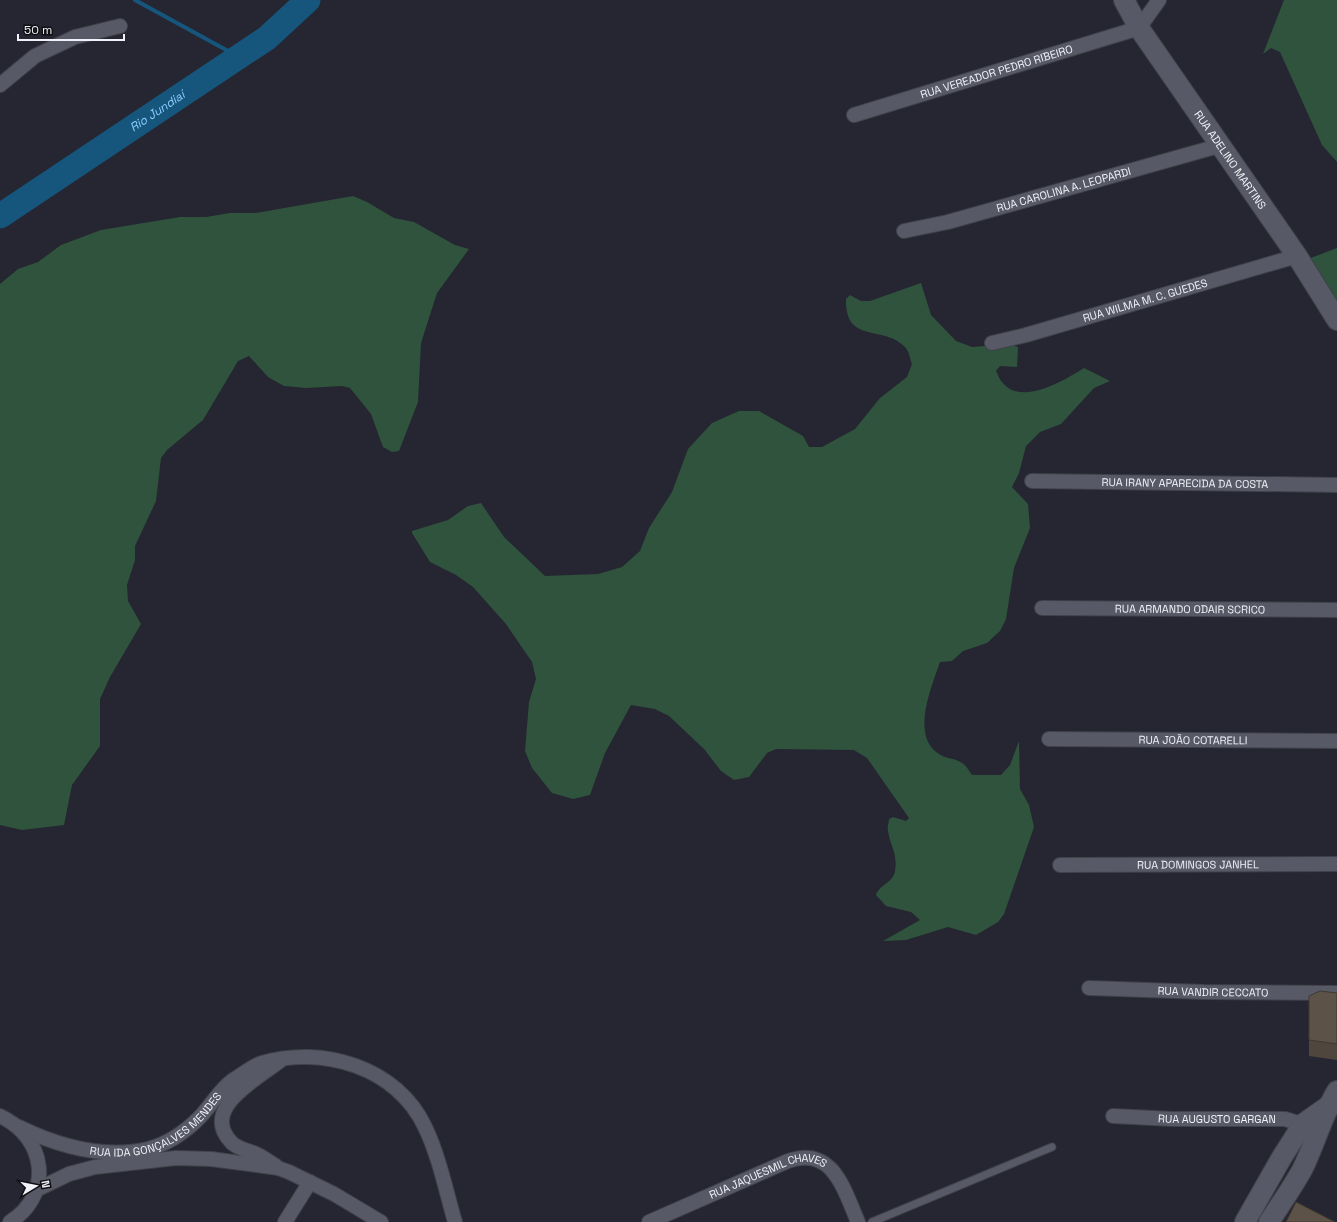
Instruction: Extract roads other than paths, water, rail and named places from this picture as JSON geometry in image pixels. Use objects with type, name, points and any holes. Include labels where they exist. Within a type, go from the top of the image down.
[{"type":"street","name":"RUA ADELINO MARTINS","points":[[1124,0],[1139,28],[1222,145],[1297,256],[1337,320]]},
{"type":"street","points":[[1139,28],[1159,0]]},
{"type":"street","points":[[0,85],[35,56],[75,37],[120,26]]},
{"type":"street","name":"RUA VEREADOR PEDRO RIBEIRO","points":[[854,115],[1139,28]]},
{"type":"street","name":"RUA CAROLINA A. LEOPARDI","points":[[904,231],[948,222],[1222,145]]},
{"type":"street","name":"RUA WILMA M. C. GUEDES","points":[[992,343],[1026,335],[1297,256]]},
{"type":"street","name":"RUA IRANY APARECIDA DA COSTA","points":[[1032,481],[1337,485]]},
{"type":"street","name":"RUA ARMANDO ODAIR SCRICO","points":[[1042,608],[1337,610]]},
{"type":"street","name":"RUA JOÃO COTARELLI","points":[[1049,739],[1337,741]]},
{"type":"street","name":"RUA DOMINGOS JANHEL","points":[[1060,865],[1337,864]]},
{"type":"street","name":"RUA VANDIR CECCATO","points":[[1089,988],[1204,992],[1337,993]]},
{"type":"street","name":"RUA IDA GONÇALVES MENDES","points":[[0,1116],[19,1127],[48,1140],[69,1147],[118,1152],[148,1149],[172,1139],[199,1118],[222,1090],[233,1081],[260,1064],[283,1059],[309,1056],[341,1060],[371,1072],[396,1090],[407,1101],[425,1126],[434,1151],[454,1222]]},
{"type":"street","name":"RUA IDA GONÇALVES MENDES","points":[[283,1059],[240,1090],[231,1099],[225,1108],[223,1122],[225,1133],[233,1143],[242,1150],[255,1154],[278,1168],[310,1182],[358,1207],[381,1222]]},
{"type":"street","points":[[1245,1222],[1332,1099]]},
{"type":"street","name":"RUA AUGUSTO GARGAN","points":[[1113,1116],[1172,1119],[1285,1119],[1311,1127]]},
{"type":"street","name":"RUA IDA GONÇALVES MENDES","points":[[10,1222],[25,1210],[36,1190],[38,1179],[37,1156],[27,1135],[19,1127]]},
{"type":"street","points":[[1269,1222],[1302,1169],[1311,1127]]},
{"type":"street","name":"RUA JAQUESMIL CHAVES","points":[[649,1222],[788,1161],[803,1158],[818,1160],[838,1175],[858,1222]]},
{"type":"street","name":"RUA IDA GONÇALVES MENDES","points":[[36,1190],[82,1170],[161,1160],[211,1159],[278,1168]]},
{"type":"street","points":[[285,1222],[310,1182]]},
{"type":"lane","points":[[872,1222],[1052,1147]]},
{"type":"waterway","points":[[135,0],[239,57]]},
{"type":"waterway","name":"Rio Jundiaí","points":[[0,216],[267,38],[308,0]]}]
